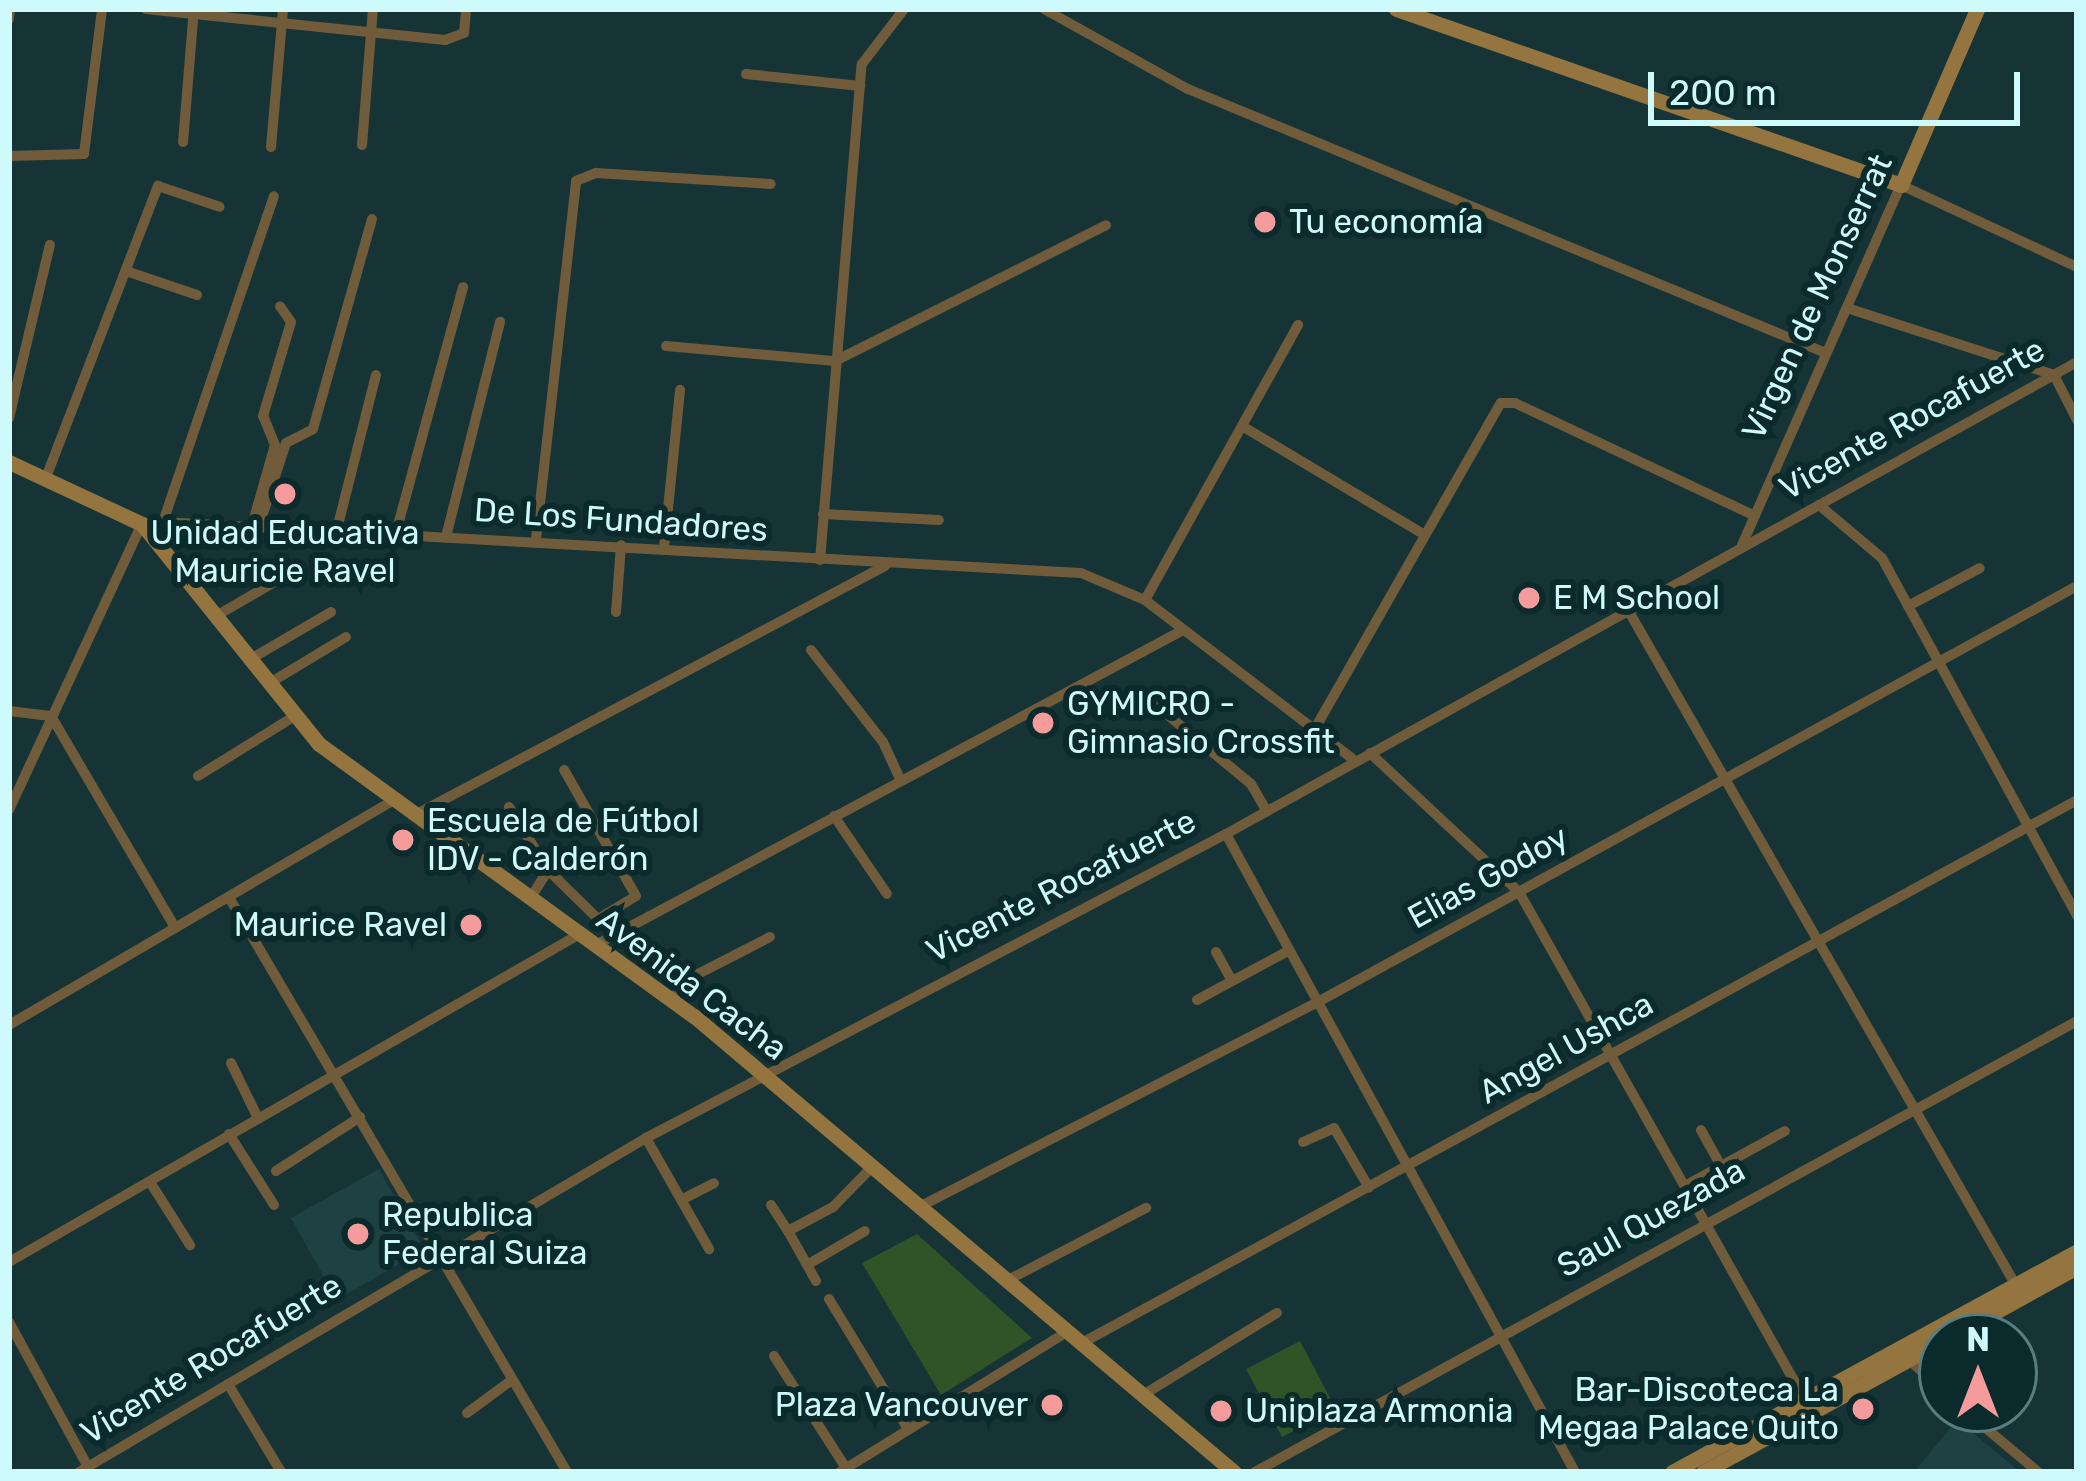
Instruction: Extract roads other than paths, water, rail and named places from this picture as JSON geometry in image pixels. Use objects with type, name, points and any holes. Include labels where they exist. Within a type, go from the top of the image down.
[{"type":"street","points":[[9,20],[10,9]]},
{"type":"street","points":[[9,156],[84,154],[102,9]]},
{"type":"street","points":[[146,9],[282,15],[371,32],[458,39],[466,9]]},
{"type":"street","points":[[362,145],[373,9]]},
{"type":"street","points":[[836,592],[826,561],[823,514],[862,64],[904,9]]},
{"type":"street","points":[[1044,9],[1188,89],[1826,353]]},
{"type":"street","points":[[1396,9],[1443,16],[1901,184],[2077,268]]},
{"type":"street","name":"Virgen de Monserrat","points":[[1742,545],[1750,513],[1847,308],[1977,9]]},
{"type":"street","points":[[183,142],[194,10]]},
{"type":"street","points":[[271,147],[282,15]]},
{"type":"street","points":[[746,74],[860,86]]},
{"type":"street","points":[[536,539],[576,181],[596,173],[771,184]]},
{"type":"street","points":[[47,475],[158,186],[220,207]]},
{"type":"street","points":[[163,522],[274,196]]},
{"type":"street","points":[[255,529],[286,443],[313,429],[371,219]]},
{"type":"street","points":[[666,346],[835,361],[1106,225]]},
{"type":"street","points":[[9,418],[50,244]]},
{"type":"street","points":[[126,271],[197,295]]},
{"type":"street","points":[[395,536],[463,287]]},
{"type":"street","points":[[255,529],[275,445],[263,416],[292,322],[280,306]]},
{"type":"street","points":[[1847,308],[2054,375],[2077,420]]},
{"type":"street","points":[[446,537],[500,322]]},
{"type":"street","points":[[1145,600],[1298,325]]},
{"type":"street","name":"Vicente Rocafuerte","points":[[83,1470],[646,1138],[1226,833],[1352,758],[1370,753],[2077,362]]},
{"type":"street","points":[[336,533],[376,375]]},
{"type":"street","points":[[664,548],[680,390]]},
{"type":"street","points":[[1313,732],[1490,412],[1508,402],[1750,513]]},
{"type":"street","points":[[1242,426],[1423,534]]},
{"type":"street","name":"Avenida Cacha","points":[[9,462],[47,475],[142,524],[293,717],[390,802],[670,999],[764,1073],[1230,1471]]},
{"type":"street","points":[[1819,506],[1871,545],[2077,916]]},
{"type":"street","points":[[823,514],[939,520]]},
{"type":"street","points":[[9,810],[142,524]]},
{"type":"street","name":"De Los Fundadores","points":[[142,524],[536,539],[826,561],[1082,572],[1145,600],[1352,758]]},
{"type":"street","points":[[616,612],[621,545]]},
{"type":"street","points":[[410,818],[889,564]]},
{"type":"street","points":[[1908,606],[1980,568]]},
{"type":"street","points":[[216,616],[295,570]]},
{"type":"street","name":"Elias Godoy","points":[[920,1206],[1316,1003],[1725,774],[2077,586]]},
{"type":"street","points":[[1628,610],[2019,1291]]},
{"type":"street","points":[[249,660],[331,612]]},
{"type":"street","points":[[594,946],[1183,630]]},
{"type":"street","points":[[268,684],[346,637]]},
{"type":"street","points":[[811,650],[883,742],[901,781]]},
{"type":"street","points":[[1156,706],[1251,784],[1266,810]]},
{"type":"street","points":[[9,711],[51,716]]},
{"type":"street","points":[[51,716],[175,927]]},
{"type":"street","points":[[198,776],[293,717]]},
{"type":"street","points":[[1370,753],[1519,892],[1808,1406]]},
{"type":"street","points":[[509,807],[548,870],[598,919],[636,896],[564,770]]},
{"type":"street","name":"Angel Ushca","points":[[1082,1343],[2077,800]]},
{"type":"street","points":[[9,1025],[390,802]]},
{"type":"street","points":[[834,816],[887,894]]},
{"type":"street","points":[[1226,833],[1575,1472]]},
{"type":"street","points":[[529,901],[548,870]]},
{"type":"street","points":[[230,899],[338,1073],[440,1258],[567,1472]]},
{"type":"street","points":[[9,1262],[578,935]]},
{"type":"street","points":[[670,999],[696,975],[770,937]]},
{"type":"street","points":[[1197,1000],[1288,951]]},
{"type":"street","points":[[1216,952],[1232,982]]},
{"type":"street","name":"Saul Quezada","points":[[1255,1472],[1703,1220],[2077,1021]]},
{"type":"street","points":[[231,1063],[257,1116]]},
{"type":"street","points":[[276,1171],[360,1118]]},
{"type":"street","points":[[1303,1142],[1334,1128],[1369,1188]]},
{"type":"street","points":[[1700,1130],[1721,1166]]},
{"type":"street","points":[[1684,1186],[1785,1131]]},
{"type":"street","points":[[229,1134],[274,1205]]},
{"type":"street","points":[[646,1138],[709,1249]]},
{"type":"street","points":[[788,1231],[833,1207],[873,1166]]},
{"type":"street","points":[[150,1182],[190,1244]]},
{"type":"street","points":[[680,1200],[714,1183]]},
{"type":"street","points":[[771,1205],[816,1281]]},
{"type":"street","points":[[1008,1280],[1146,1208]]},
{"type":"street","points":[[807,1264],[865,1231]]},
{"type":"street","points":[[1986,1313],[2077,1251]]},
{"type":"street","points":[[1672,1472],[1808,1406],[2019,1291],[2077,1267]]},
{"type":"street","points":[[829,1299],[908,1429]]},
{"type":"street","points":[[1143,1395],[1277,1313]]},
{"type":"street","points":[[9,1322],[83,1470]]},
{"type":"street","points":[[775,1356],[843,1470],[1067,1330]]},
{"type":"street","points":[[1903,1354],[1918,1349]]},
{"type":"street","points":[[1903,1354],[1918,1368]]},
{"type":"street","points":[[466,1413],[512,1380]]},
{"type":"street","points":[[228,1384],[281,1472]]},
{"type":"street","points":[[1703,1472],[1808,1406]]},
{"type":"street","points":[[1992,1433],[2038,1472]]},
{"type":"place","name":"Tu economía","points":[[1265,222]]},
{"type":"place","name":"Unidad Educativa Mauricie Ravel","points":[[285,494]]},
{"type":"place","name":"E M School","points":[[1529,598]]},
{"type":"place","name":"GYMICRO - Gimnasio Crossfit","points":[[1043,723]]},
{"type":"place","name":"Escuela de Fútbol IDV - Calderón","points":[[403,840]]},
{"type":"place","name":"Maurice Ravel","points":[[471,925]]},
{"type":"place","name":"Republica Federal Suiza","points":[[358,1234]]},
{"type":"place","name":"Plaza Vancouver","points":[[1052,1405]]},
{"type":"place","name":"Bar-Discoteca La Megaa Palace Quito","points":[[1863,1409]]},
{"type":"place","name":"Uniplaza Armonia","points":[[1221,1411]]}]
